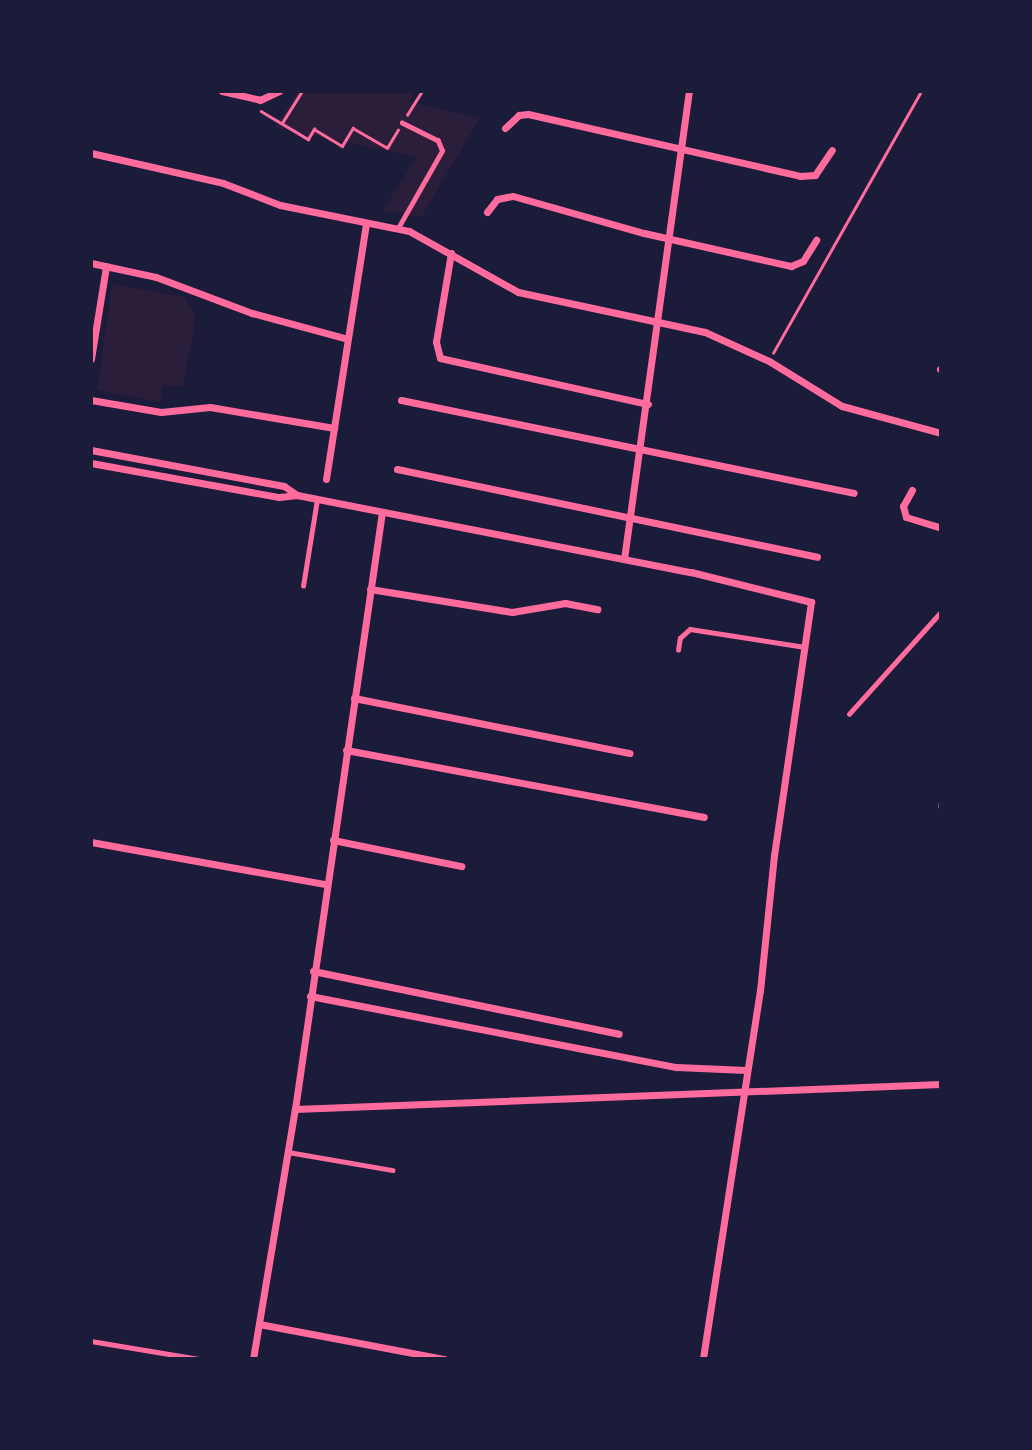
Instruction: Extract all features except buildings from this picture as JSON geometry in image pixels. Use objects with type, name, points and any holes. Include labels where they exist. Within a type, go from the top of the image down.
[{"type":"street","points":[[222,91],[260,100],[279,91]]},
{"type":"street","points":[[624,559],[648,404],[689,91]]},
{"type":"street","points":[[505,128],[519,115],[528,114],[809,176],[819,170],[832,150]]},
{"type":"street","points":[[91,153],[196,176],[280,205],[398,228],[451,253],[518,292],[705,332],[769,361],[842,406],[941,433]]},
{"type":"street","points":[[486,212],[497,199],[513,196],[669,239],[791,266],[803,261],[816,240]]},
{"type":"street","points":[[326,479],[366,223]]},
{"type":"street","points":[[451,253],[436,342],[438,356],[459,365],[648,404]]},
{"type":"street","points":[[91,263],[156,277],[253,313],[348,340]]},
{"type":"street","points":[[91,359],[106,266]]},
{"type":"street","points":[[91,400],[152,412],[210,407],[334,428]]},
{"type":"street","points":[[401,400],[854,494]]},
{"type":"street","points":[[91,450],[284,486],[297,495]]},
{"type":"street","points":[[91,463],[267,495],[297,495],[624,559],[804,597],[812,605],[703,1359]]},
{"type":"street","points":[[397,469],[817,557]]},
{"type":"street","points":[[912,490],[902,506],[906,517],[941,528]]},
{"type":"street","points":[[253,1359],[295,1109],[325,884],[382,512]]},
{"type":"street","points":[[370,589],[512,612],[565,603],[597,609]]},
{"type":"street","points":[[354,698],[630,753]]},
{"type":"street","points":[[346,750],[704,817]]},
{"type":"street","points":[[333,840],[461,866]]},
{"type":"street","points":[[91,842],[325,884]]},
{"type":"street","points":[[313,971],[619,1034]]},
{"type":"street","points":[[310,996],[676,1067],[746,1070]]},
{"type":"street","points":[[295,1109],[941,1084]]},
{"type":"street","points":[[259,1324],[445,1359]]},
{"type":"lane","points":[[398,228],[442,151],[438,141],[402,123]]},
{"type":"lane","points":[[303,586],[318,499]]},
{"type":"lane","points":[[849,714],[941,612]]},
{"type":"lane","points":[[678,650],[683,634],[690,629],[806,647]]},
{"type":"lane","points":[[288,1152],[392,1170]]},
{"type":"lane","points":[[91,1341],[199,1359]]},
{"type":"path","points":[[282,123],[302,91]]},
{"type":"path","points":[[260,100],[256,107],[308,139],[314,129],[342,146],[353,128],[387,148],[422,91]]},
{"type":"path","points":[[769,361],[921,91]]},
{"type":"shaded area","points":[[298,91],[415,91],[409,102],[480,118],[421,217],[382,211],[417,157],[275,128]]},
{"type":"shaded area","points":[[112,284],[184,297],[196,317],[183,387],[163,385],[160,402],[97,390]]}]
